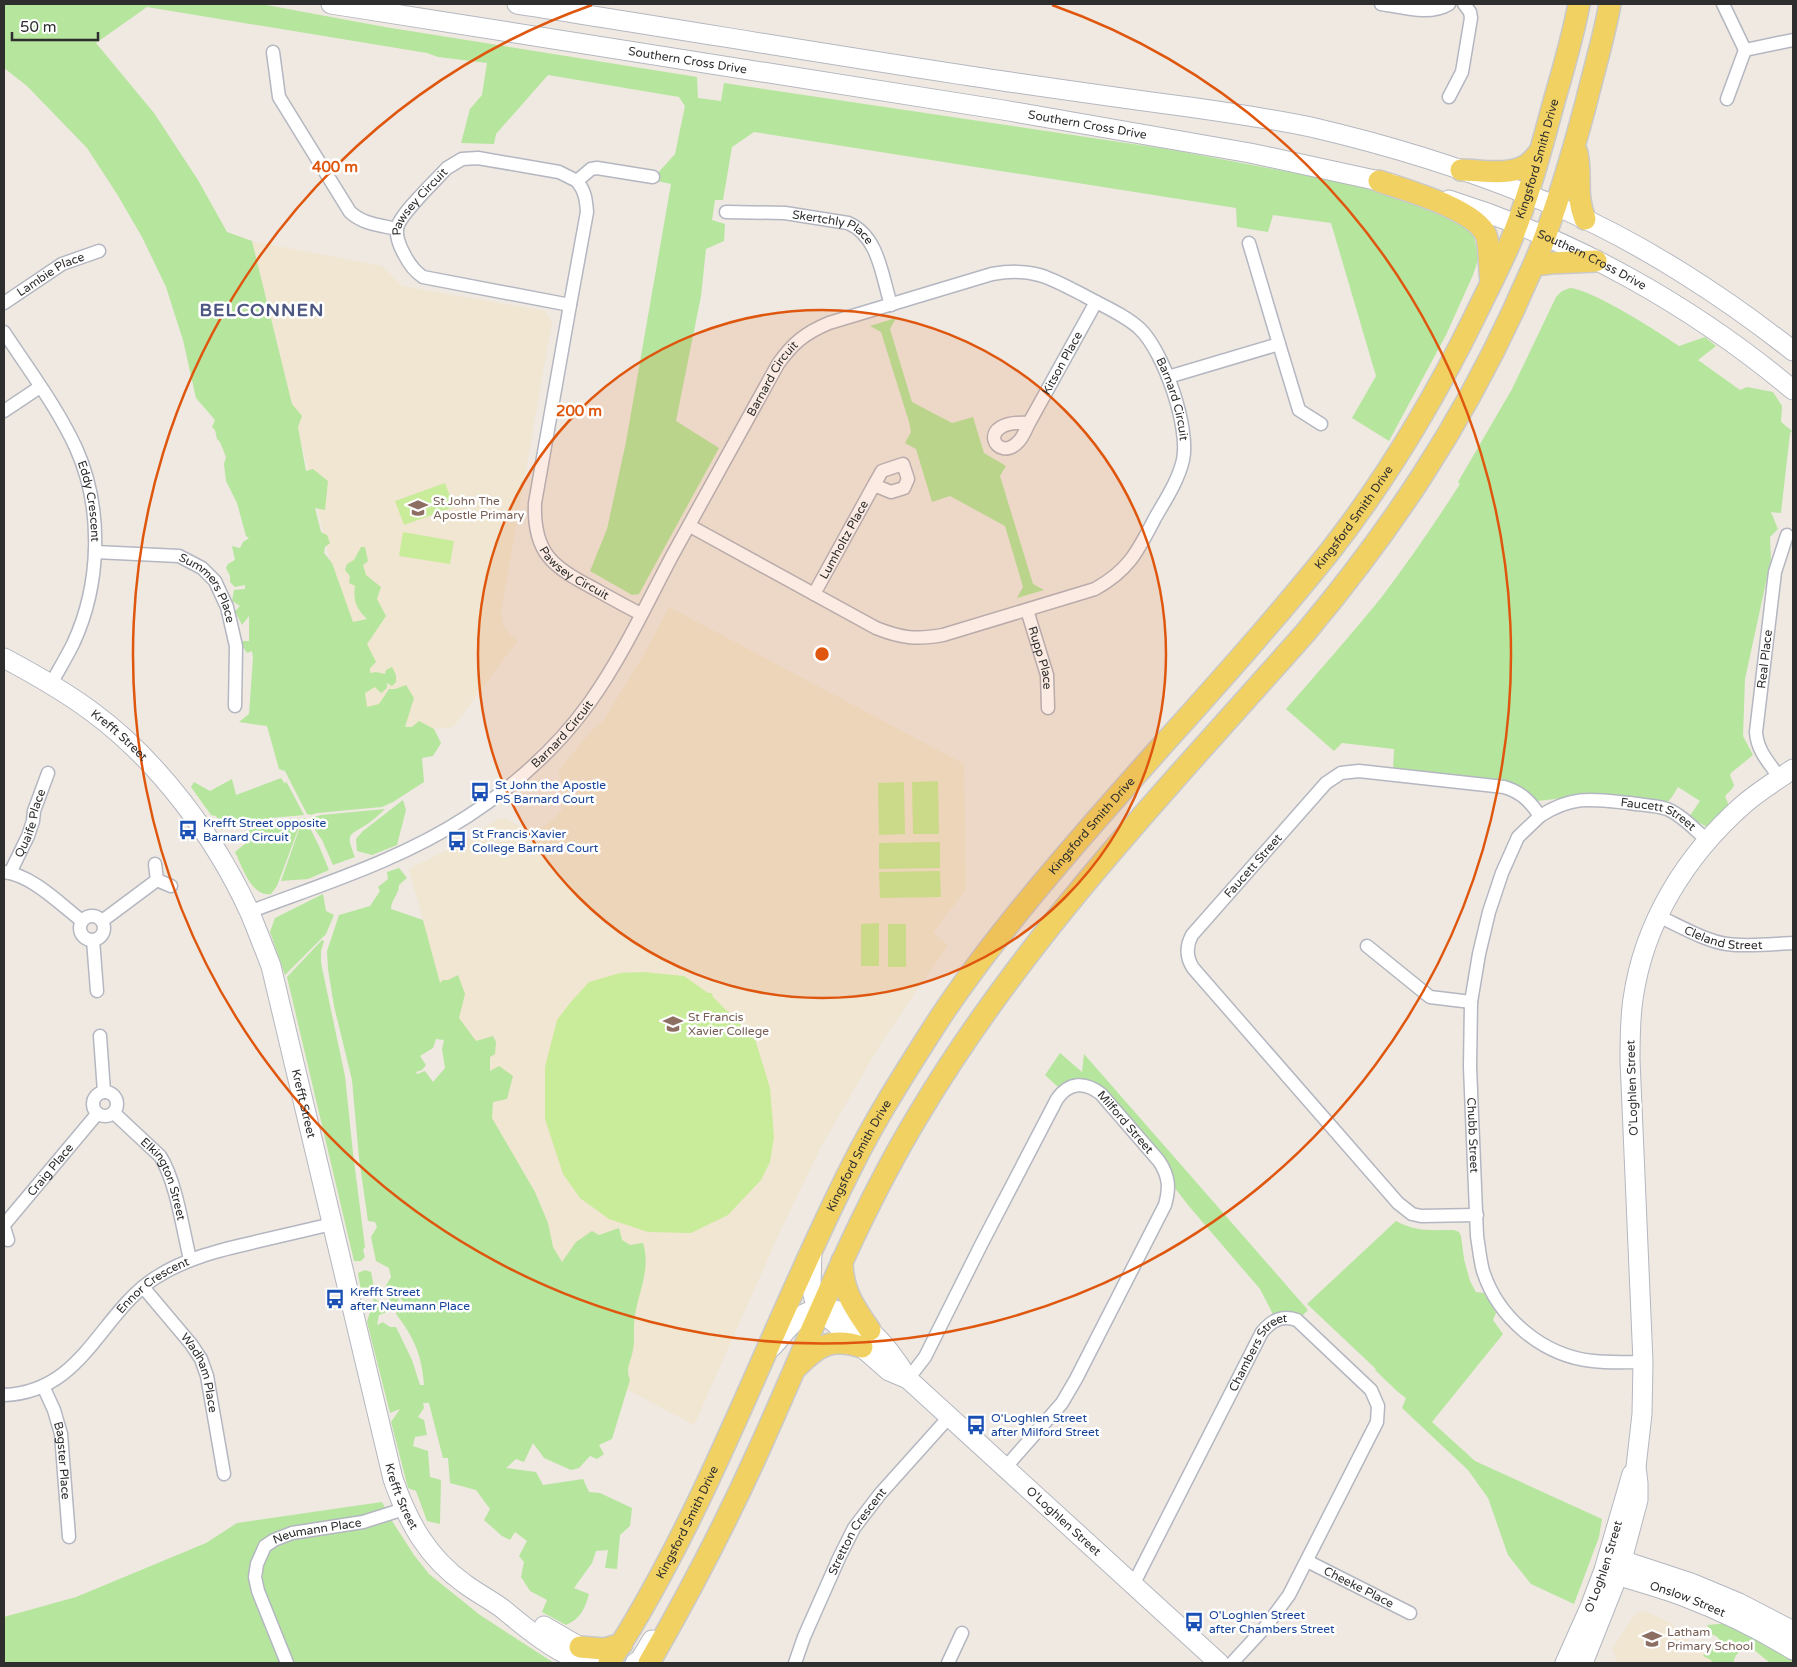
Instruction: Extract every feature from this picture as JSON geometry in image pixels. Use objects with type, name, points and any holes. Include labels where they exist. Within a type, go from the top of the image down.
[{"type":"main road","name":"Kingsford Smith Drive","points":[[610,1663],[660,1576],[695,1508],[854,1162],[891,1096],[930,1033],[996,940],[1079,840],[1286,605],[1333,547],[1373,492],[1412,433],[1458,352],[1491,284],[1517,224],[1540,152],[1579,4]]},
{"type":"main road","points":[[648,1663],[672,1623],[726,1521],[842,1261],[883,1178],[919,1114],[958,1051],[1022,960],[1083,886],[1306,632],[1376,544],[1431,464],[1473,392],[1494,353],[1534,265],[1575,143],[1610,4]]},
{"type":"main road","points":[[1575,143],[1579,165],[1578,197],[1586,219]]},
{"type":"main road","points":[[1461,170],[1500,171],[1516,169],[1530,163],[1540,152]]},
{"type":"main road","points":[[1379,181],[1458,210],[1474,221],[1486,235],[1491,284]]},
{"type":"main road","points":[[1534,265],[1596,261]]},
{"type":"main road","points":[[794,1369],[811,1353],[826,1344],[866,1338],[842,1276],[842,1261]]},
{"type":"main road","points":[[577,1658],[622,1644]]},
{"type":"street","name":"Southern Cross Drive","points":[[332,4],[993,109],[1250,153],[1438,196],[1544,235],[1596,261],[1698,320],[1793,390]]},
{"type":"street","points":[[517,4],[1000,80],[1239,115],[1304,126],[1384,146],[1461,170],[1586,219],[1682,273],[1769,332],[1793,351]]},
{"type":"street","points":[[1381,4],[1429,11],[1441,9],[1449,4]]},
{"type":"street","points":[[1449,97],[1462,72],[1471,18],[1470,12],[1464,4]]},
{"type":"street","points":[[1723,4],[1746,50],[1728,99]]},
{"type":"street","points":[[1746,50],[1793,40]]},
{"type":"street","points":[[273,52],[279,97],[350,212],[357,219],[366,223],[397,229]]},
{"type":"street","name":"Pawsey Circuit","points":[[570,305],[423,277],[414,271],[398,242],[397,229],[403,216],[447,168],[462,159],[478,158],[559,172],[577,181],[583,188],[587,212],[535,503],[534,521],[541,546],[557,567],[593,589],[641,614]]},
{"type":"street","points":[[577,181],[591,169],[597,168],[653,177]]},
{"type":"street","name":"Skertchly Place","points":[[726,212],[785,213],[848,223],[857,227],[864,232],[873,247],[890,305]]},
{"type":"street","points":[[1248,243],[1299,410],[1321,424]]},
{"type":"street","name":"Lambie Place","points":[[4,302],[62,264],[99,251]]},
{"type":"street","name":"Barnard Circuit","points":[[249,912],[373,865],[422,843],[487,803],[523,774],[557,742],[590,702],[611,669],[778,364],[790,348],[812,330],[829,323],[992,274],[1011,271],[1040,274],[1096,302],[1140,328],[1152,342],[1162,359],[1183,429],[1183,458],[1178,477],[1138,551],[1126,567],[1112,580],[1095,589],[924,639],[904,638],[876,628],[690,526]]},
{"type":"street","name":"Kitson Place","points":[[1029,424],[1096,302]]},
{"type":"street","name":"Eddy Crescent","points":[[4,332],[63,422],[81,462],[92,506],[95,552],[91,584],[84,614],[73,644],[51,684]]},
{"type":"street","points":[[1168,377],[1279,344]]},
{"type":"street","points":[[4,411],[40,387]]},
{"type":"street","name":"Lumholtz Place","points":[[814,594],[874,485]]},
{"type":"street","name":"Real Place","points":[[1787,535],[1775,572],[1756,732],[1761,752],[1787,774]]},
{"type":"street","name":"Summers Place","points":[[95,552],[179,556],[202,568],[214,581],[227,607],[236,646],[235,706]]},
{"type":"street","name":"Rupp Place","points":[[1027,610],[1047,675],[1048,708]]},
{"type":"street","name":"Krefft Street","points":[[4,658],[51,684],[92,712],[130,745],[162,778],[208,838],[222,860],[249,912],[271,966],[393,1479],[404,1509],[424,1544],[442,1565],[464,1584],[501,1608],[524,1627],[577,1658],[596,1663]]},
{"type":"street","name":"Faucett Street","points":[[1477,1214],[1421,1216],[1412,1214],[1398,1203],[1194,968],[1189,960],[1187,949],[1192,935],[1326,783],[1341,772],[1359,770],[1515,790],[1524,796],[1540,816],[1562,803],[1588,799],[1653,806],[1668,810],[1707,840]]},
{"type":"street","name":"Quaife Place","points":[[7,872],[28,836],[34,811],[48,773]]},
{"type":"street","name":"O'Loghlen Street","points":[[1583,1663],[1613,1566],[1629,1482],[1636,1467],[1642,1414],[1643,1362],[1630,1060],[1633,998],[1639,972],[1658,916],[1679,876],[1707,840],[1745,803],[1787,774]]},
{"type":"street","name":"Chubb Street","points":[[1540,816],[1518,837],[1502,873],[1485,929],[1471,1002],[1470,1067],[1477,1236],[1483,1271],[1493,1294],[1507,1315],[1543,1345],[1574,1358],[1592,1361],[1643,1362]]},
{"type":"street","points":[[155,864],[157,880]]},
{"type":"street","points":[[7,872],[31,882],[82,921]]},
{"type":"street","points":[[157,880],[171,886]]},
{"type":"street","points":[[102,921],[157,880]]},
{"type":"street","points":[[90,916],[98,918],[104,926],[102,935],[93,940],[84,938],[80,930],[82,921],[90,916]]},
{"type":"street","name":"Cleland Street","points":[[1658,916],[1725,944],[1793,943]]},
{"type":"street","points":[[93,940],[97,991]]},
{"type":"street","points":[[1367,946],[1430,997],[1471,1002]]},
{"type":"street","points":[[100,1036],[104,1092]]},
{"type":"street","name":"Milford Street","points":[[908,1380],[926,1357],[982,1243],[1057,1099],[1062,1092],[1077,1084],[1094,1087],[1166,1171],[1168,1193],[1160,1214],[1076,1379],[1062,1402],[1005,1468]]},
{"type":"street","points":[[104,1092],[114,1095],[117,1109],[106,1117],[97,1114],[93,1106],[94,1100],[100,1093],[104,1092]]},
{"type":"street","name":"Elkington Street","points":[[114,1113],[164,1162],[170,1177],[190,1259]]},
{"type":"street","name":"Craig Place","points":[[5,1231],[97,1114]]},
{"type":"street","name":"Ennor Crescent","points":[[4,1395],[25,1392],[43,1386],[62,1376],[79,1361],[118,1313],[143,1287],[177,1264],[213,1252],[332,1224]]},
{"type":"street","points":[[767,1351],[805,1313],[821,1309],[814,1299],[811,1284],[812,1251]]},
{"type":"street","name":"Wadham Place","points":[[143,1287],[200,1358],[207,1376],[224,1474]]},
{"type":"street","name":"O'Loghlen Street","points":[[821,1309],[833,1310],[852,1316],[866,1338],[899,1363],[908,1380],[1220,1663]]},
{"type":"street","name":"Chambers Street","points":[[1133,1585],[1262,1332],[1268,1325],[1283,1318],[1290,1318],[1303,1325],[1366,1384],[1376,1397],[1378,1406],[1377,1422],[1307,1561],[1278,1611],[1232,1663]]},
{"type":"street","name":"Bagster Place","points":[[43,1386],[54,1410],[61,1434],[69,1537]]},
{"type":"street","name":"Stretton Crescent","points":[[795,1663],[804,1637],[854,1528],[880,1494],[949,1417]]},
{"type":"street","name":"Neumann Place","points":[[287,1663],[258,1591],[257,1564],[265,1546],[274,1540],[292,1533],[364,1522],[404,1509]]},
{"type":"street","name":"Cheeke Place","points":[[1307,1561],[1410,1613]]},
{"type":"street","name":"O'Loghlen Street","points":[[1565,1663],[1590,1607],[1613,1566]]},
{"type":"street","name":"Onslow Street","points":[[1613,1566],[1691,1584],[1731,1600],[1793,1632]]},
{"type":"street","name":"Onslow Street","points":[[1613,1566],[1730,1616],[1766,1633],[1793,1650]]},
{"type":"street","points":[[635,1663],[640,1660],[653,1638],[672,1623]]},
{"type":"street","points":[[948,1663],[962,1633]]},
{"type":"shaded area","name":"St John The Apostle Primary","points":[[252,241],[382,266],[402,286],[545,311],[552,321],[501,612],[503,624],[510,635],[518,640],[453,727],[365,737],[357,670]]},
{"type":"shaded area","name":"St Francis Xavier College","points":[[669,607],[964,764],[966,889],[933,933],[948,945],[881,1043],[821,1147],[783,1225],[694,1425],[545,1346],[542,1207],[488,1111],[446,1005],[409,869],[453,847],[498,819],[506,819],[521,827],[532,829],[544,826],[555,819],[562,809],[565,799],[564,787],[558,772],[590,732],[603,721],[646,651]]},
{"type":"shaded area","name":"Latham Primary School","points":[[1641,1611],[1672,1624],[1690,1643],[1724,1663],[1613,1663],[1617,1659],[1612,1649],[1633,1617]]},
{"type":"green space","points":[[4,4],[261,4],[385,27],[697,77],[698,98],[721,101],[724,83],[1173,150],[1342,182],[1439,209],[1472,230],[1479,257],[1446,335],[1389,441],[1352,418],[1376,376],[1331,223],[1273,215],[1268,232],[1237,227],[1236,208],[754,132],[732,147],[723,200],[715,200],[712,220],[725,224],[724,241],[706,249],[701,296],[676,421],[719,448],[639,594],[632,595],[590,571],[607,529],[626,442],[671,184],[657,181],[657,174],[675,154],[685,106],[679,97],[548,75],[496,134],[494,144],[461,143],[470,109],[482,95],[487,63],[438,57],[427,53],[147,7],[96,43],[154,113],[198,180],[227,232],[252,241],[292,404],[302,416],[298,427],[306,471],[313,469],[328,481],[325,510],[315,508],[321,532],[327,535],[330,543],[325,547],[324,553],[332,563],[353,622],[367,619],[356,604],[354,596],[355,586],[349,583],[350,576],[345,570],[347,564],[354,560],[361,547],[365,547],[368,561],[363,565],[366,575],[381,587],[377,599],[386,616],[367,644],[376,662],[370,668],[370,673],[385,674],[386,670],[392,667],[396,675],[396,682],[392,686],[387,683],[387,688],[381,693],[375,687],[365,693],[367,707],[379,704],[389,689],[406,685],[414,698],[405,727],[412,727],[419,721],[434,729],[441,743],[433,756],[422,758],[424,782],[393,802],[382,807],[311,815],[307,814],[285,771],[279,769],[267,726],[239,722],[249,714],[253,658],[252,651],[247,653],[242,641],[249,641],[249,616],[242,625],[235,611],[240,606],[232,601],[234,590],[245,589],[245,585],[235,587],[230,582],[230,576],[226,568],[228,564],[235,560],[232,546],[240,548],[243,542],[249,538],[246,536],[237,503],[226,481],[224,464],[226,457],[212,427],[215,420],[196,398],[183,340],[166,287],[142,237],[87,148],[27,86],[4,68]]},
{"type":"green space","points":[[1570,288],[1580,290],[1609,303],[1679,346],[1705,337],[1716,346],[1698,360],[1740,390],[1747,387],[1773,392],[1782,406],[1781,422],[1792,431],[1790,433],[1781,513],[1771,512],[1778,529],[1770,537],[1771,559],[1745,679],[1743,736],[1753,755],[1731,773],[1734,785],[1725,796],[1729,806],[1707,827],[1689,817],[1700,801],[1678,787],[1665,805],[1574,797],[1537,801],[1495,782],[1393,770],[1394,749],[1342,743],[1334,751],[1286,709],[1346,640],[1402,570],[1460,484],[1458,482],[1512,389],[1556,297],[1562,291]]},
{"type":"green space","points":[[896,318],[890,329],[912,402],[952,423],[973,417],[984,453],[1006,466],[1000,476],[1033,584],[1044,590],[1017,598],[1023,587],[1005,526],[950,496],[932,502],[916,449],[905,443],[911,432],[909,422],[881,332],[870,326]]},
{"type":"green space","points":[[445,483],[454,507],[404,525],[395,501]]},
{"type":"green space","points":[[403,532],[454,541],[450,564],[399,556]]},
{"type":"green space","points":[[281,778],[285,784],[286,781],[304,815],[271,818],[246,829],[242,823],[221,830],[216,816],[211,815],[191,787],[194,782],[210,791],[232,779],[236,795]]},
{"type":"green space","points":[[938,781],[939,834],[913,834],[912,782]]},
{"type":"green space","points":[[904,782],[905,834],[879,835],[878,783]]},
{"type":"green space","points":[[403,800],[406,810],[397,845],[372,855],[357,851],[356,839],[363,831]]},
{"type":"green space","points":[[385,809],[351,836],[350,843],[355,857],[333,865],[322,840],[310,822],[310,818],[321,815]]},
{"type":"green space","points":[[303,818],[305,818],[319,846],[329,870],[308,879],[281,881]]},
{"type":"green space","points":[[302,819],[277,886],[271,894],[264,894],[258,891],[248,879],[235,852],[252,838],[248,831],[254,828],[274,821]]},
{"type":"green space","points":[[940,842],[940,868],[879,869],[879,843]]},
{"type":"green space","points":[[399,868],[407,878],[399,885],[391,909],[423,920],[440,983],[443,980],[448,980],[458,975],[465,994],[459,1018],[476,1041],[493,1036],[496,1042],[495,1054],[490,1057],[490,1071],[499,1066],[513,1076],[507,1099],[493,1102],[492,1118],[535,1192],[548,1223],[553,1247],[562,1262],[576,1242],[592,1231],[599,1235],[619,1228],[622,1240],[630,1245],[643,1243],[646,1262],[635,1315],[634,1346],[628,1368],[630,1380],[612,1439],[599,1445],[604,1454],[597,1459],[590,1456],[579,1468],[571,1470],[544,1458],[533,1443],[524,1462],[516,1459],[506,1468],[536,1472],[543,1485],[583,1479],[589,1492],[600,1493],[632,1508],[630,1526],[620,1535],[617,1569],[605,1568],[608,1550],[596,1551],[592,1563],[574,1588],[589,1594],[586,1604],[578,1617],[566,1625],[542,1612],[547,1600],[530,1591],[521,1577],[524,1562],[519,1556],[527,1541],[515,1532],[510,1540],[502,1536],[484,1520],[490,1509],[476,1490],[450,1483],[448,1458],[443,1458],[429,1403],[423,1403],[424,1408],[418,1417],[424,1420],[427,1435],[415,1437],[413,1446],[428,1451],[430,1477],[441,1480],[440,1524],[427,1521],[416,1491],[408,1488],[391,1422],[400,1409],[390,1413],[367,1322],[374,1298],[381,1303],[387,1312],[379,1315],[377,1325],[383,1322],[390,1327],[396,1327],[412,1360],[420,1385],[424,1385],[416,1347],[396,1314],[403,1301],[400,1298],[397,1303],[392,1305],[384,1289],[391,1277],[389,1268],[376,1261],[371,1237],[377,1227],[375,1222],[368,1221],[359,1158],[352,1080],[334,1006],[328,969],[327,951],[339,915],[370,906],[380,891],[378,887],[388,879],[387,872]],"holes":[[[436,1039],[444,1040],[442,1049],[445,1068],[433,1082],[425,1071],[417,1074],[416,1072],[422,1070],[426,1065],[420,1056],[433,1048]]]},
{"type":"green space","points":[[940,871],[941,897],[880,898],[879,872]]},
{"type":"green space","points":[[323,894],[326,911],[334,915],[326,934],[285,975],[270,932],[275,918]]},
{"type":"green space","points":[[879,923],[879,966],[861,966],[861,924]]},
{"type":"green space","points":[[888,924],[906,924],[906,967],[888,967]]},
{"type":"green space","points":[[322,940],[324,941],[321,951],[321,963],[345,1076],[365,1247],[363,1250],[365,1257],[361,1261],[354,1261],[287,977]]},
{"type":"green space","points":[[643,972],[684,976],[708,993],[712,993],[713,997],[755,1039],[770,1088],[774,1137],[770,1162],[761,1180],[728,1215],[691,1233],[648,1232],[609,1219],[580,1198],[563,1174],[545,1119],[545,1067],[557,1020],[589,982],[620,973]]},
{"type":"green space","points":[[1060,1053],[1082,1072],[1084,1054],[1308,1310],[1302,1316],[1303,1325],[1276,1320],[1260,1289],[1188,1205],[1104,1096],[1084,1081],[1066,1081],[1058,1087],[1045,1075]]},
{"type":"green space","points":[[1396,1221],[1417,1229],[1454,1230],[1459,1232],[1470,1281],[1476,1292],[1484,1293],[1496,1313],[1493,1320],[1503,1334],[1432,1422],[1475,1461],[1602,1519],[1599,1537],[1574,1604],[1531,1584],[1508,1555],[1488,1498],[1468,1470],[1402,1408],[1406,1398],[1307,1304]]},
{"type":"green space","points":[[365,1270],[371,1272],[375,1292],[369,1294],[361,1291],[358,1273]]},
{"type":"green space","points":[[382,1502],[414,1555],[429,1574],[480,1615],[554,1663],[4,1663],[4,1617],[76,1597],[206,1543],[237,1523]]},
{"type":"green space","points":[[1731,1623],[1793,1659],[1793,1663],[1770,1663],[1753,1649],[1746,1647],[1736,1655],[1733,1663],[1712,1663],[1711,1660],[1703,1656],[1719,1638],[1712,1634],[1707,1625]]},
{"type":"place","name":"St John The Apostle Primary","points":[[418,508]]},
{"type":"place","name":"St John the Apostle PS Barnard Court","points":[[480,792]]},
{"type":"place","name":"Krefft Street opposite Barnard Circuit","points":[[188,830]]},
{"type":"place","name":"St Francis Xavier College Barnard Court","points":[[457,841]]},
{"type":"place","name":"St Francis Xavier College","points":[[673,1024]]},
{"type":"place","name":"Krefft Street after Neumann Place","points":[[335,1299]]},
{"type":"place","name":"O'Loghlen Street after Milford Street","points":[[976,1425]]},
{"type":"place","name":"O'Loghlen Street after Chambers Street","points":[[1194,1622]]},
{"type":"place","name":"Latham Primary School","points":[[1652,1639]]},
{"type":"district","name":"BELCONNEN","points":[[262,310]]}]
